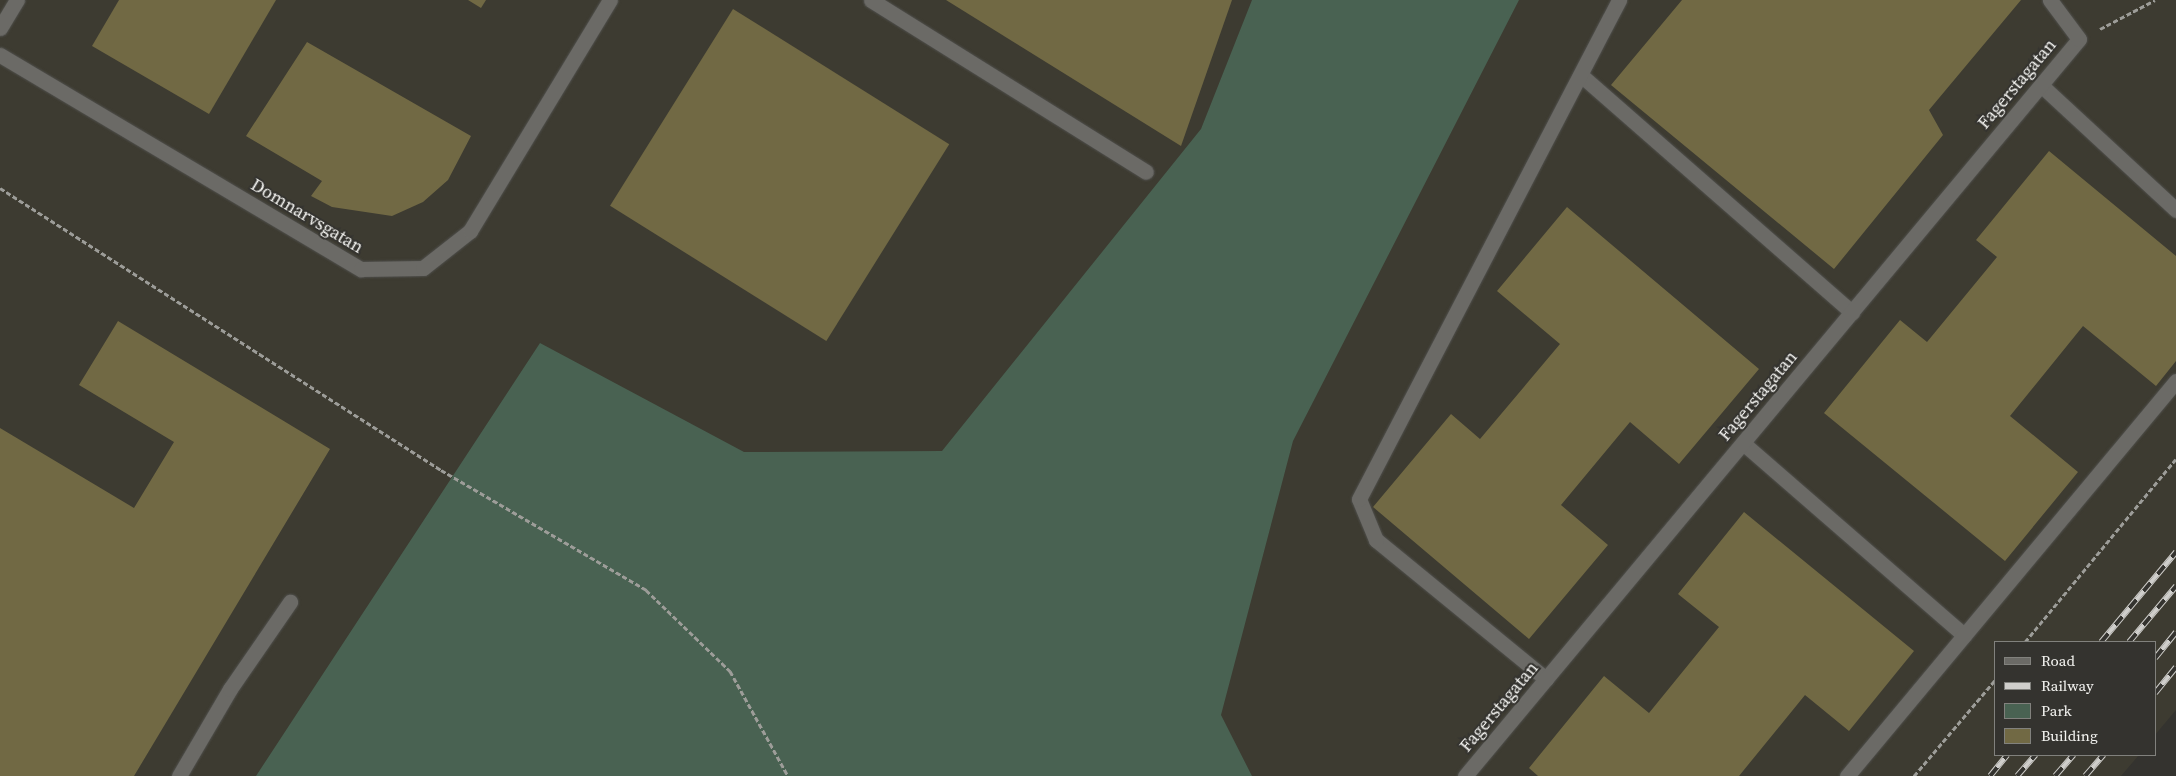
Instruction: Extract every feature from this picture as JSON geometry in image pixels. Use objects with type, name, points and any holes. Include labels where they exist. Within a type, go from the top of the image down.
[{"type":"street","points":[[0,28],[17,0]]},
{"type":"street","name":"Domnarvsgatan","points":[[0,55],[361,269],[423,268],[470,231],[610,0]]},
{"type":"street","points":[[871,0],[1146,172]]},
{"type":"street","points":[[1546,680],[1376,540],[1359,499],[1487,246],[1582,76],[1619,0]]},
{"type":"street","points":[[2050,0],[2079,39]]},
{"type":"street","name":"Fagerstagatan","points":[[1470,774],[2079,39]]},
{"type":"street","points":[[1582,76],[1852,312]]},
{"type":"street","points":[[2041,85],[2176,210]]},
{"type":"street","points":[[1846,776],[2176,381]]},
{"type":"street","points":[[1743,443],[1964,635]]},
{"type":"street","points":[[179,776],[230,689],[290,602]]},
{"type":"path","points":[[2079,39],[2155,0]]},
{"type":"path","points":[[0,188],[441,470],[646,590],[730,670],[788,776]]},
{"type":"path","points":[[2026,641],[2176,459]]},
{"type":"path","points":[[1914,776],[1994,681]]},
{"type":"shaded area","points":[[0,0],[2176,0],[2176,710],[2156,734],[2156,641],[1994,641],[1994,756],[2138,756],[2121,776],[0,776]]},
{"type":"green space","points":[[1252,0],[1519,0],[1293,441],[1221,715],[1252,776],[256,776],[540,343],[744,452],[942,451],[1201,129]]},
{"type":"building","points":[[119,0],[276,0],[209,114],[92,46]]},
{"type":"building","points":[[468,0],[486,0],[481,8]]},
{"type":"building","points":[[946,0],[1232,0],[1181,146]]},
{"type":"building","points":[[1682,0],[2021,0],[1929,110],[1943,135],[1834,269],[1611,85]]},
{"type":"building","points":[[733,9],[949,144],[826,341],[610,206]]},
{"type":"building","points":[[307,42],[471,136],[448,180],[423,202],[392,216],[332,207],[311,196],[322,181],[246,136]]},
{"type":"building","points":[[2049,151],[2176,256],[2176,361],[2156,386],[2083,326],[2010,416],[2078,472],[2005,561],[1824,413],[1900,320],[1927,342],[1997,257],[1976,240]]},
{"type":"building","points":[[1567,207],[1759,369],[1679,464],[1630,422],[1561,505],[1608,545],[1529,639],[1373,507],[1451,414],[1480,439],[1560,344],[1497,291]]},
{"type":"building","points":[[118,321],[330,449],[134,776],[0,776],[0,428],[134,508],[174,442],[79,385]]},
{"type":"building","points":[[1744,512],[1914,651],[1849,731],[1805,695],[1739,776],[1538,776],[1529,768],[1604,676],[1649,713],[1719,627],[1678,594]]},
{"type":"railway","points":[[2102,641],[2176,552]]},
{"type":"railway","points":[[2130,641],[2176,586]]},
{"type":"railway","points":[[2156,657],[2176,632]]},
{"type":"railway","points":[[2156,692],[2176,667]]},
{"type":"railway","points":[[1990,776],[2006,756]]},
{"type":"railway","points":[[2017,776],[2034,756]]},
{"type":"railway","points":[[2055,776],[2072,756]]},
{"type":"railway","points":[[2085,776],[2102,756]]}]
